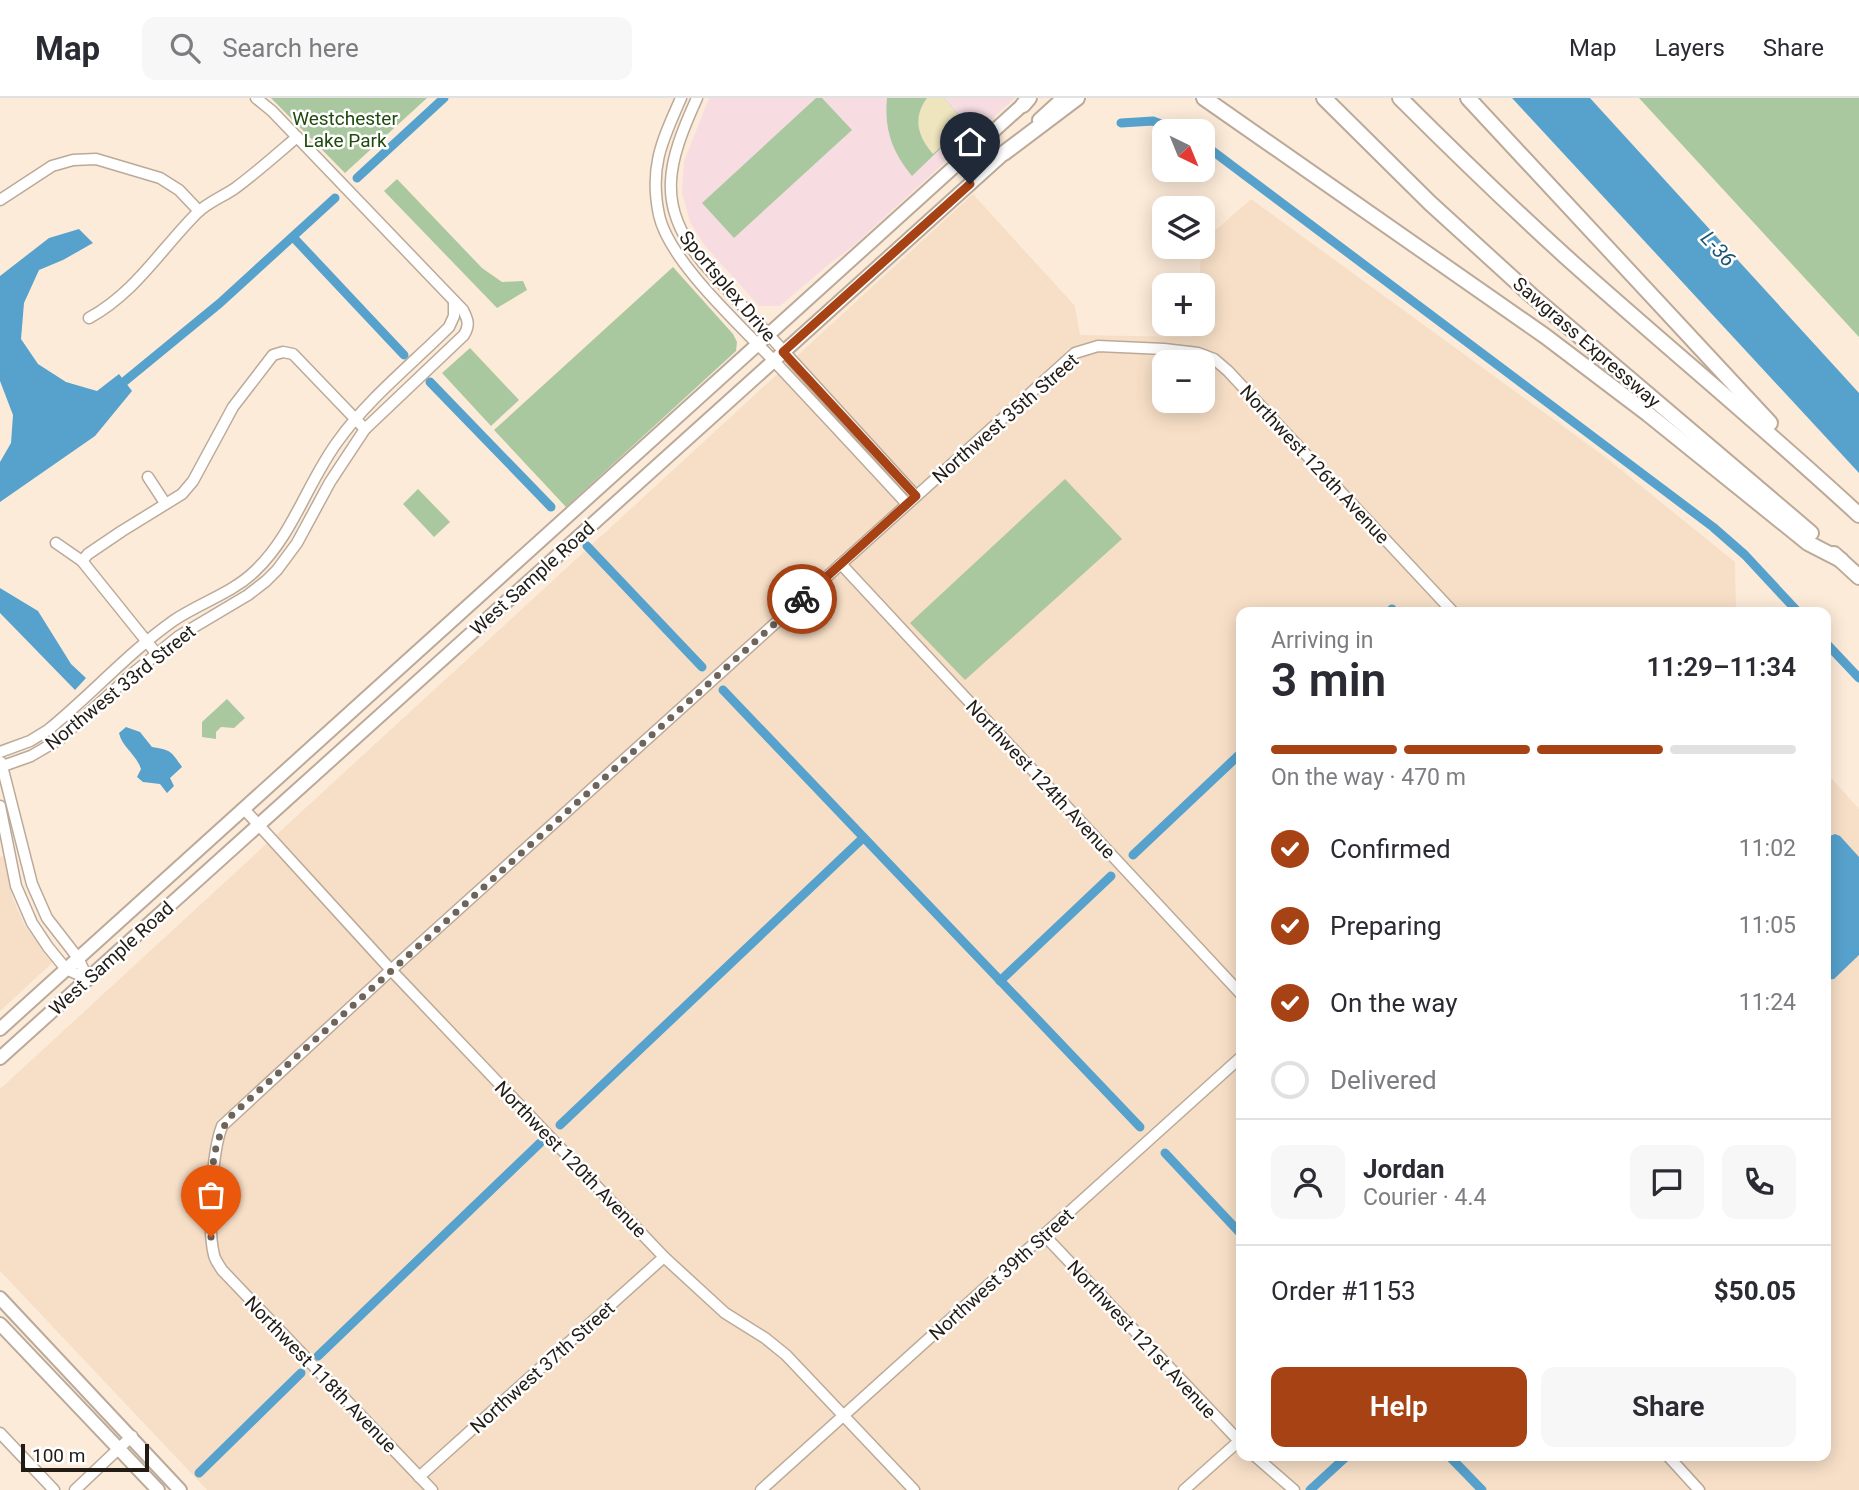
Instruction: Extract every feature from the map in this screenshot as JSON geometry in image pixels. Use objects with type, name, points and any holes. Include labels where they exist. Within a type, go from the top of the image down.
[{"type":"highway","points":[[1004,153],[1077,98]]},
{"type":"highway","points":[[1204,98],[1554,343],[1648,414],[1808,543],[1841,559]]},
{"type":"highway","name":"Sawgrass Expressway","points":[[1324,98],[1430,203],[1531,295],[1859,577]]},
{"type":"highway","points":[[1400,98],[1566,256],[1859,515]]},
{"type":"highway","points":[[1468,98],[1769,422],[1799,460]]},
{"type":"main road","name":"West Sample Road","points":[[0,1058],[1063,98]]},
{"type":"main road","name":"West Sample Road","points":[[0,1029],[1028,100]]},
{"type":"main road","points":[[0,1298],[180,1490]]},
{"type":"main road","points":[[0,1324],[158,1490]]},
{"type":"street","points":[[256,98],[272,111],[454,302]]},
{"type":"street","name":"Sportsplex Drive","points":[[681,98],[660,147],[655,169],[659,217],[681,260],[764,340]]},
{"type":"street","name":"Sportsplex Drive","points":[[697,98],[677,145],[670,176],[677,225],[692,251],[778,356]]},
{"type":"street","points":[[89,318],[106,309],[132,286],[199,211],[265,166],[297,137]]},
{"type":"street","points":[[0,200],[52,166],[73,160],[96,159],[160,178],[179,190],[199,211]]},
{"type":"street","name":"Northwest 33rd Street","points":[[0,752],[30,741],[48,730],[147,641],[175,620],[242,583],[256,570],[285,534],[324,462],[355,419],[449,327],[454,316],[454,302]]},
{"type":"street","name":"Northwest 33rd Street","points":[[1,764],[32,756],[60,739],[156,653],[179,636],[248,595],[277,570],[297,543],[330,482],[365,429],[464,335],[468,328],[468,319],[454,302]]},
{"type":"street","name":"Northwest 35th Street","points":[[212,1214],[215,1150],[222,1126],[391,970],[1075,353],[1098,346],[1157,348]]},
{"type":"street","name":"Northwest 126th Avenue","points":[[1157,348],[1200,354],[1214,359],[1228,371],[1448,607]]},
{"type":"street","points":[[82,561],[88,554],[182,494],[193,481],[240,398],[273,355],[283,352],[293,354],[365,429]]},
{"type":"street","points":[[778,356],[916,496]]},
{"type":"street","points":[[778,356],[907,504]]},
{"type":"street","points":[[148,477],[165,503]]},
{"type":"street","points":[[56,542],[82,561],[156,653]]},
{"type":"street","name":"Northwest 124th Avenue","points":[[841,564],[1236,989]]},
{"type":"street","points":[[256,570],[266,581]]},
{"type":"street","points":[[1,764],[32,884],[47,918],[78,958],[88,979]]},
{"type":"street","points":[[0,806],[16,886],[32,923],[66,969],[88,979]]},
{"type":"street","name":"Northwest 120th Avenue","points":[[244,809],[391,970],[664,1257],[725,1313],[786,1355],[914,1490]]},
{"type":"street","name":"Northwest 39th Street","points":[[761,1490],[1236,1062]]},
{"type":"street","name":"Northwest 118th Avenue","points":[[212,1214],[214,1257],[222,1270],[432,1490]]},
{"type":"street","name":"Northwest 121st Avenue","points":[[1044,1235],[1236,1438]]},
{"type":"street","name":"Northwest 37th Street","points":[[419,1477],[664,1257]]},
{"type":"street","points":[[0,1433],[54,1490]]},
{"type":"street","points":[[75,1490],[132,1436]]},
{"type":"street","points":[[1184,1490],[1236,1445]]},
{"type":"street","points":[[1260,1461],[1283,1486],[1286,1483],[1294,1490]]},
{"type":"street","points":[[1673,1461],[1699,1490]]},
{"type":"shaded area","points":[[709,98],[1015,98],[852,247],[780,306],[759,306],[705,246],[690,222],[682,193],[684,161]]},
{"type":"shaded area","points":[[973,194],[1075,306],[1080,335],[1191,337],[1215,336],[1215,273],[1199,273],[1201,259],[1215,259],[1215,230],[1251,199],[1604,456],[1735,562],[1736,607],[1236,607],[1236,1461],[1831,1461],[1831,778],[1859,809],[1859,1490],[207,1490],[0,1271],[0,1089]]},
{"type":"shaded area","points":[[4,856],[13,899],[25,926],[52,963],[0,1011],[0,857]]},
{"type":"green space","name":"Westchester Lake Park","points":[[271,98],[427,98],[345,173]]},
{"type":"green space","points":[[816,98],[822,98],[852,130],[734,238],[702,203]]},
{"type":"green space","points":[[887,98],[944,98],[964,121],[964,126],[912,176],[899,158],[891,140]]},
{"type":"green space","points":[[1639,98],[1859,98],[1859,337]]},
{"type":"green space","points":[[397,179],[482,268],[502,282],[523,281],[527,290],[497,308],[384,191]]},
{"type":"green space","points":[[673,267],[733,334],[737,342],[736,351],[566,507],[494,430]]},
{"type":"green space","points":[[470,348],[519,400],[491,426],[442,373]]},
{"type":"green space","points":[[1065,479],[1122,539],[965,680],[910,623]]},
{"type":"green space","points":[[418,489],[450,522],[434,537],[403,504]]},
{"type":"green space","points":[[227,699],[245,718],[234,728],[221,727],[216,732],[216,739],[202,737],[202,722]]},
{"type":"sand","points":[[927,98],[944,98],[964,121],[964,126],[933,154],[924,141],[918,120]]},
{"type":"water","name":"L-36","points":[[1512,98],[1590,98],[1859,393],[1859,473]]},
{"type":"water","points":[[79,229],[93,243],[39,270],[24,303],[21,339],[38,364],[66,382],[97,391],[119,374],[132,391],[95,436],[0,502],[0,462],[11,443],[13,415],[0,381],[0,276],[49,238]]},
{"type":"water","points":[[0,588],[38,611],[71,664],[86,678],[75,690],[0,613]]},
{"type":"water","points":[[126,727],[140,732],[152,747],[170,752],[182,767],[170,778],[174,786],[167,793],[160,784],[143,782],[137,777],[141,769],[119,733]]},
{"type":"water","points":[[1831,836],[1840,836],[1859,857],[1859,955],[1831,979]]},
{"type":"waterway","points":[[357,178],[444,98]]},
{"type":"waterway","points":[[1121,123],[1152,121]]},
{"type":"waterway","points":[[1215,153],[1713,527],[1745,555],[1793,607]]},
{"type":"waterway","points":[[125,381],[220,303],[335,198]]},
{"type":"waterway","points":[[293,237],[404,355]]},
{"type":"waterway","points":[[430,382],[551,507]]},
{"type":"waterway","points":[[587,546],[702,667]]},
{"type":"waterway","points":[[1831,648],[1859,678]]},
{"type":"waterway","points":[[723,690],[1140,1127]]},
{"type":"waterway","points":[[1133,855],[1236,758]]},
{"type":"waterway","points":[[560,1125],[863,838]]},
{"type":"waterway","points":[[1000,981],[1111,876]]},
{"type":"waterway","points":[[318,1356],[540,1143]]},
{"type":"waterway","points":[[1165,1153],[1236,1229]]},
{"type":"waterway","points":[[199,1473],[301,1373]]},
{"type":"waterway","points":[[1310,1490],[1342,1461]]},
{"type":"waterway","points":[[1454,1461],[1482,1490]]},
{"type":"way so far","points":[[211,1237],[216,1142],[222,1126],[232,1115],[802,599]]},
{"type":"route","points":[[802,599],[916,496],[783,352],[970,184]]}]
